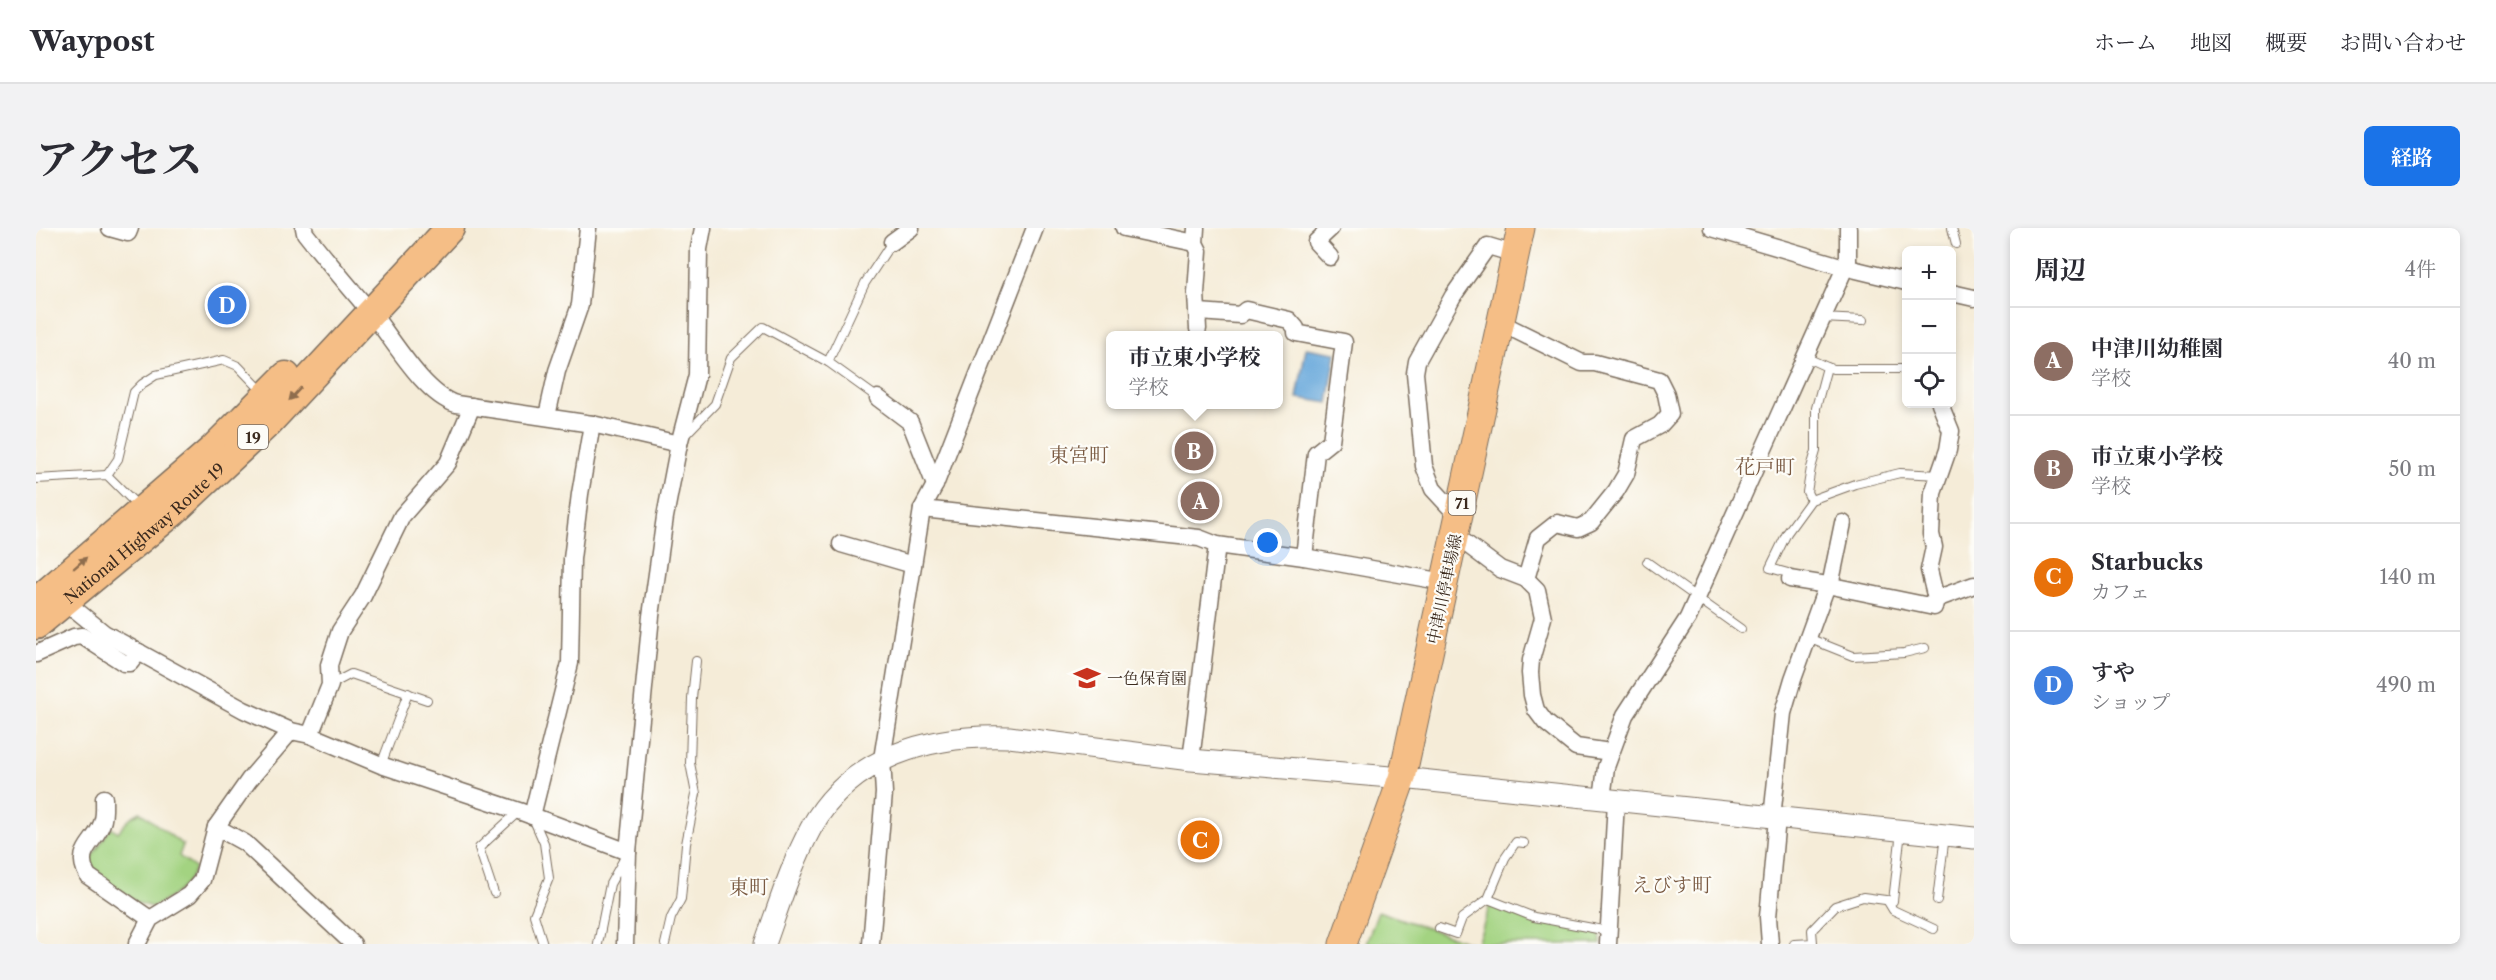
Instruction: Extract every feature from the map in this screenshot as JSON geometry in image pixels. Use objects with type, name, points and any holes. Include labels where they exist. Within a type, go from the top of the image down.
[{"type":"highway","name":"National Highway Route 19","points":[[44,599],[172,512],[268,423],[365,306],[424,228]]},
{"type":"highway","name":"National Highway Route 19","points":[[36,626],[44,599],[213,448],[450,228]]},
{"type":"main road","name":"中津川停車場線","points":[[1343,944],[1402,778],[1521,228]]},
{"type":"street","points":[[110,228],[128,233],[130,228]]},
{"type":"street","points":[[304,228],[305,234],[426,382],[444,400],[681,441]]},
{"type":"street","points":[[547,416],[557,371],[580,305],[588,228]]},
{"type":"street","points":[[625,944],[628,852],[651,616],[665,517],[697,375],[699,249],[703,228]]},
{"type":"street","points":[[892,242],[911,228]]},
{"type":"street","points":[[871,944],[884,793],[882,759],[922,509],[935,485],[1035,228]]},
{"type":"street","points":[[1124,228],[1195,236],[1199,251],[1196,293],[1198,329]]},
{"type":"street","points":[[1330,257],[1316,242],[1331,228]]},
{"type":"street","points":[[1712,228],[1844,267],[1902,281]]},
{"type":"street","points":[[1608,938],[1610,752],[1625,715],[1688,618],[1848,261],[1848,228]]},
{"type":"street","points":[[1515,254],[1488,246],[1453,296],[1418,361],[1414,373],[1424,466],[1433,489],[1457,526],[1500,568],[1526,579],[1537,590],[1543,618],[1531,660],[1530,673],[1536,710],[1545,722],[1576,747],[1610,752]]},
{"type":"street","points":[[1956,294],[1974,298]]},
{"type":"street","points":[[1198,312],[1240,315],[1246,310],[1289,320],[1296,328],[1296,333],[1344,342],[1331,441],[1316,453],[1304,557]]},
{"type":"street","points":[[1501,323],[1582,363],[1595,363],[1659,380],[1666,394],[1670,414],[1660,425],[1634,439],[1626,474],[1616,491],[1591,522],[1578,528],[1557,523],[1538,538],[1526,579]]},
{"type":"street","points":[[878,398],[910,423],[935,485]]},
{"type":"street","points":[[310,735],[330,685],[329,665],[340,631],[363,596],[402,516],[448,463],[472,406]]},
{"type":"street","points":[[1790,579],[1934,607],[1936,600],[1929,570],[1934,547],[1931,534],[1933,493],[1948,450],[1951,431],[1942,408]]},
{"type":"street","points":[[526,813],[570,663],[572,559],[592,424]]},
{"type":"street","points":[[922,509],[1199,538],[1217,545],[1304,557],[1445,582]]},
{"type":"street","points":[[1770,944],[1768,917],[1774,818],[1784,713],[1808,638],[1829,586],[1843,524]]},
{"type":"street","points":[[841,544],[913,566]]},
{"type":"street","points":[[1191,760],[1217,545]]},
{"type":"street","points":[[1936,600],[1974,585]]},
{"type":"street","points":[[44,599],[77,611],[104,633],[244,710],[291,731],[310,735],[381,765],[526,813],[628,852]]},
{"type":"street","points":[[36,654],[81,636],[124,663],[130,663],[139,652]]},
{"type":"street","points":[[137,944],[150,920],[189,895],[202,880],[216,827],[249,780],[291,731]]},
{"type":"street","points":[[765,944],[790,873],[812,827],[851,779],[882,759],[920,744],[985,736],[1191,760],[1402,778],[1974,838]]},
{"type":"street","points":[[104,798],[102,823],[84,852],[82,866],[88,876],[150,920]]},
{"type":"street","points":[[216,827],[245,843],[353,944]]},
{"type":"lane","points":[[1952,228],[1956,244]]},
{"type":"lane","points":[[828,362],[865,283],[892,242]]},
{"type":"lane","points":[[1822,318],[1863,320]]},
{"type":"lane","points":[[681,441],[715,404],[731,358],[763,327],[828,362],[878,398]]},
{"type":"lane","points":[[1805,357],[1827,368],[1902,369]]},
{"type":"lane","points":[[107,475],[118,459],[134,392],[156,375],[224,360],[238,366],[267,396]]},
{"type":"lane","points":[[1811,500],[1807,492],[1816,451],[1816,408],[1827,368]]},
{"type":"lane","points":[[1790,579],[1788,573],[1770,568],[1786,533],[1811,500],[1855,484],[1900,473],[1939,475]]},
{"type":"lane","points":[[36,479],[107,475],[142,510]]},
{"type":"lane","points":[[1647,562],[1741,629]]},
{"type":"lane","points":[[1808,638],[1852,656],[1904,653],[1925,648]]},
{"type":"lane","points":[[664,944],[671,918],[681,899],[686,844],[696,794],[690,763],[692,698],[696,662]]},
{"type":"lane","points":[[330,685],[351,674],[427,700]]},
{"type":"lane","points":[[381,765],[408,693]]},
{"type":"lane","points":[[494,893],[479,848],[526,813],[544,843],[549,878],[534,915],[543,944]]},
{"type":"lane","points":[[1794,944],[1813,942],[1812,930],[1835,906],[1863,897],[1893,901],[1901,831]]},
{"type":"lane","points":[[1937,900],[1945,836]]},
{"type":"lane","points":[[1439,928],[1456,934],[1462,918],[1488,899],[1505,858],[1516,842],[1524,843]]},
{"type":"lane","points":[[598,944],[610,884],[628,852]]},
{"type":"lane","points":[[1488,899],[1534,917],[1608,938]]},
{"type":"lane","points":[[1887,900],[1893,910],[1934,929]]},
{"type":"green space","points":[[140,812],[183,845],[179,856],[195,868],[188,881],[178,892],[152,907],[138,903],[95,874],[89,861],[111,827],[118,832],[130,818]]},
{"type":"green space","points":[[1490,905],[1536,921],[1600,934],[1601,944],[1477,944]]},
{"type":"green space","points":[[1378,911],[1473,944],[1366,944]]},
{"type":"water","points":[[1306,348],[1336,353],[1328,403],[1297,398]]},
{"type":"place","name":"すや","points":[[227,305]]},
{"type":"place","name":"市立東小学校","points":[[1194,451]]},
{"type":"place","name":"中津川幼稚園","points":[[1200,501]]},
{"type":"place","name":"一色保育園","points":[[1087,678]]},
{"type":"place","name":"Starbucks","points":[[1200,840]]},
{"type":"district","name":"東宮町","points":[[1079,455]]},
{"type":"district","name":"花戸町","points":[[1765,467]]},
{"type":"district","name":"えびす町","points":[[1672,885]]},
{"type":"district","name":"東町","points":[[749,887]]}]
